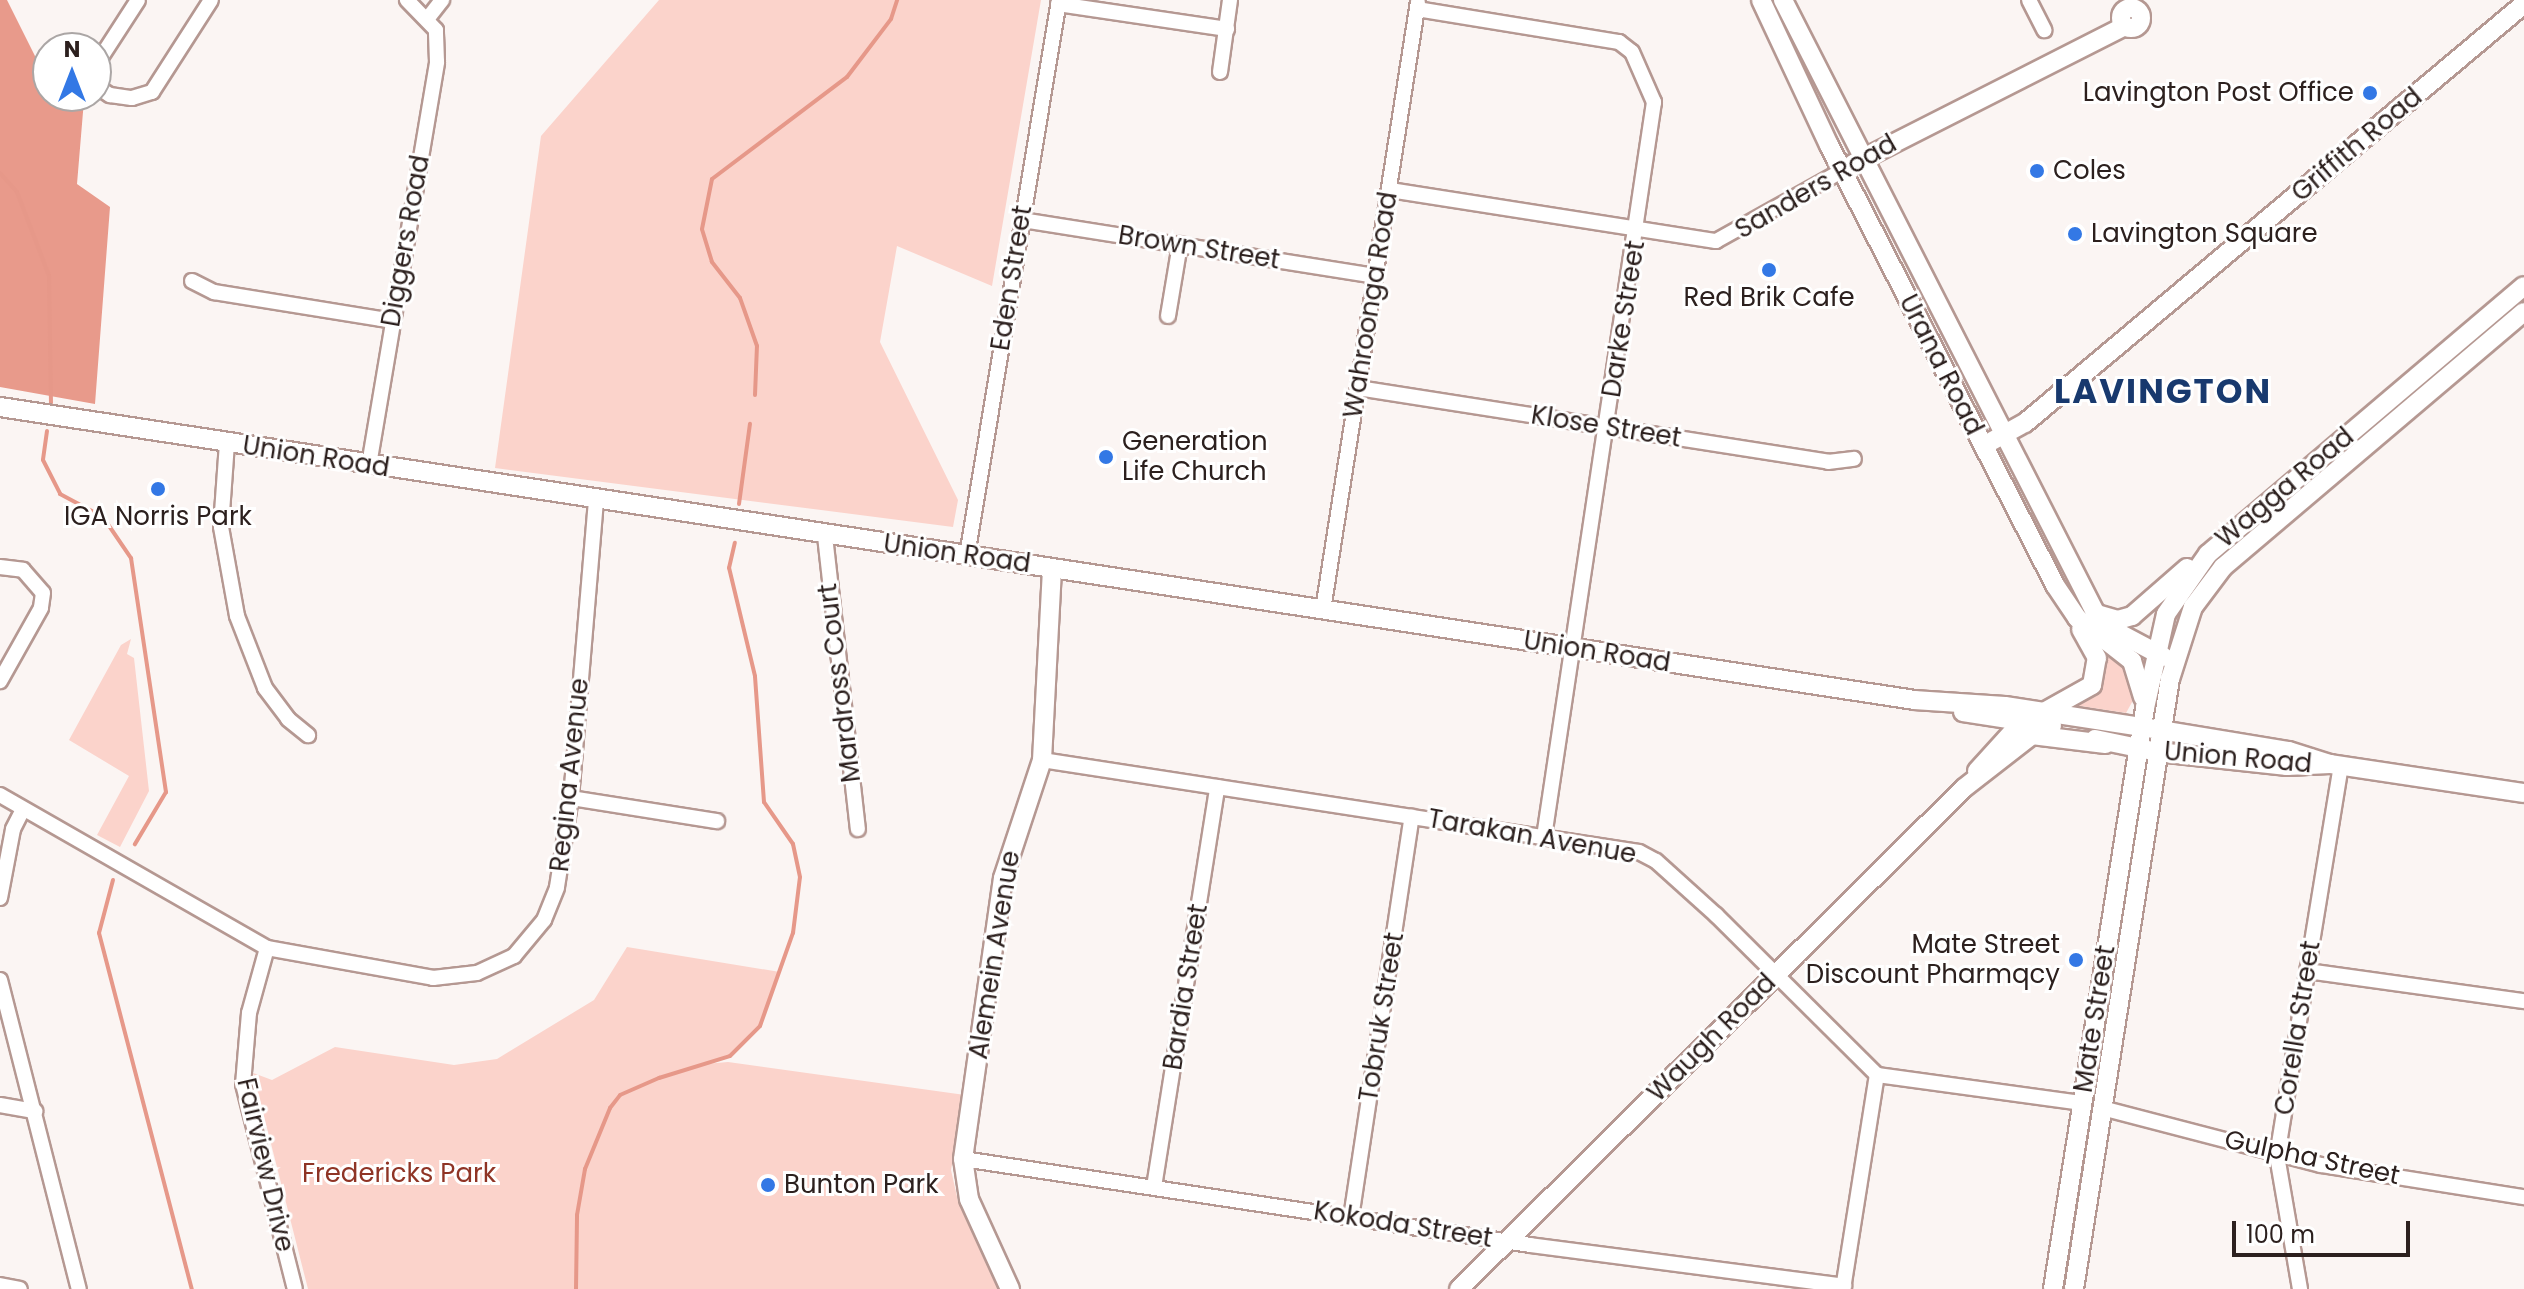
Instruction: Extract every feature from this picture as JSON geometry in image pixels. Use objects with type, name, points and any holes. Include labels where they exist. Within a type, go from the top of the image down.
[{"type":"main road","name":"Urana Road","points":[[1761,0],[1842,171],[2068,606],[2132,661],[2143,717]]},
{"type":"main road","name":"Urana Road","points":[[1783,0],[2091,604],[2115,631],[2156,650]]},
{"type":"main road","name":"Sanders Road","points":[[1842,171],[2125,26],[2140,23],[2135,4]]},
{"type":"main road","name":"Griffith Road","points":[[1982,445],[2045,407],[2524,4]]},
{"type":"main road","name":"Wagga Road","points":[[2138,749],[2156,650],[2175,597],[2208,554],[2524,286]]},
{"type":"main road","name":"Wagga Road","points":[[2158,752],[2179,644],[2205,587],[2292,508],[2524,312]]},
{"type":"main road","points":[[2480,321],[2494,338]]},
{"type":"main road","points":[[2394,396],[2399,417]]},
{"type":"main road","name":"Union Road","points":[[0,407],[596,501],[1914,700],[2143,717],[2162,730],[2289,751],[2335,765],[2524,793]]},
{"type":"main road","points":[[2279,491],[2292,508]]},
{"type":"main road","points":[[2091,604],[2108,619],[2132,616],[2208,554]]},
{"type":"main road","name":"Alemein Avenue","points":[[1010,1289],[969,1199],[963,1159],[1003,878],[1042,760],[1052,568]]},
{"type":"main road","name":"Waugh Road","points":[[1964,788],[1986,758],[2024,722],[2089,688],[2097,676],[2095,653],[2068,606]]},
{"type":"main road","points":[[2156,650],[2165,660],[2170,679]]},
{"type":"main road","name":"Union Road","points":[[1914,700],[1988,717],[2073,730],[2105,744],[2287,766],[2335,765]]},
{"type":"main road","points":[[1986,758],[1992,741],[1988,717]]},
{"type":"main road","name":"Waugh Road","points":[[1459,1289],[1964,788],[2032,735],[2105,744]]},
{"type":"main road","name":"Mate Street","points":[[2053,1289],[2138,749]]},
{"type":"main road","name":"Mate Street","points":[[2074,1289],[2158,752]]},
{"type":"street","points":[[112,40],[138,0]]},
{"type":"street","points":[[112,91],[132,98],[152,92],[211,0]]},
{"type":"street","points":[[412,3],[428,18],[442,0]]},
{"type":"street","points":[[1220,72],[1230,0]]},
{"type":"street","points":[[2029,0],[2044,30]]},
{"type":"street","points":[[1059,2],[1227,29]]},
{"type":"street","name":"Eden Street","points":[[967,556],[1059,2]]},
{"type":"street","name":"Wahroonga Road","points":[[1323,610],[1418,4]]},
{"type":"street","name":"Darke Street","points":[[1418,4],[1603,38],[1632,52],[1654,102],[1638,228],[1544,837]]},
{"type":"street","name":"Diggers Road","points":[[369,465],[437,62],[436,30],[428,18]]},
{"type":"street","name":"Sanders Road","points":[[1390,190],[1727,239],[1842,171]]},
{"type":"street","name":"Brown Street","points":[[1022,220],[1376,276]]},
{"type":"street","points":[[1168,316],[1180,244]]},
{"type":"street","points":[[192,281],[214,292],[393,321]]},
{"type":"street","name":"Klose Street","points":[[1358,388],[1828,462],[1854,459]]},
{"type":"street","points":[[227,443],[221,527],[233,601],[265,688],[288,719],[308,735]]},
{"type":"street","name":"Regina Avenue","points":[[0,795],[267,948],[433,978],[477,973],[514,956],[544,920],[557,887],[571,798],[596,501]]},
{"type":"street","name":"Mardross Court","points":[[825,536],[858,829]]},
{"type":"street","points":[[0,567],[23,570],[43,593],[41,608],[0,681]]},
{"type":"street","name":"Tarakan Avenue","points":[[1042,760],[1616,846],[1656,861],[1877,1075]]},
{"type":"street","name":"Corella Street","points":[[2300,1289],[2277,1156],[2307,971],[2335,765]]},
{"type":"street","name":"Bardia Street","points":[[1154,1187],[1217,787]]},
{"type":"street","points":[[571,798],[717,821]]},
{"type":"street","points":[[0,898],[13,829],[23,809]]},
{"type":"street","name":"Tobruk Street","points":[[1351,1218],[1412,817]]},
{"type":"street","name":"Fairview Drive","points":[[267,948],[249,1013],[243,1084],[295,1289]]},
{"type":"street","points":[[2307,971],[2524,1001]]},
{"type":"street","points":[[0,980],[79,1289]]},
{"type":"street","points":[[1844,1287],[1877,1075],[2081,1103]]},
{"type":"street","points":[[0,1105],[35,1111]]},
{"type":"street","name":"Gulpha Street","points":[[2102,1108],[2277,1156],[2524,1197]]},
{"type":"street","name":"Kokoda Street","points":[[963,1159],[1508,1241],[1844,1287]]},
{"type":"street","points":[[0,1285],[20,1289]]},
{"type":"green space","points":[[659,0],[1041,0],[992,286],[897,246],[880,342],[958,500],[953,527],[495,468],[541,136]]},
{"type":"green space","points":[[131,639],[127,654],[134,658],[149,791],[120,847],[97,835],[129,776],[69,740],[121,645]]},
{"type":"green space","points":[[2099,646],[2127,668],[2136,695],[2126,713],[2073,705],[2102,681]]},
{"type":"green space","name":"Fredericks Park","points":[[627,947],[780,972],[760,1026],[730,1056],[705,1064],[728,1062],[965,1095],[951,1170],[958,1201],[998,1289],[308,1289],[253,1073],[272,1080],[335,1047],[454,1065],[497,1059],[594,1000]]},
{"type":"shaded area","points":[[0,0],[7,0],[32,50],[32,112],[83,112],[77,184],[110,207],[95,404],[0,387]]},
{"type":"waterway","points":[[755,395],[757,346],[740,298],[712,262],[702,229],[712,179],[847,77],[891,19],[897,0]]},
{"type":"waterway","points":[[0,173],[17,192],[49,276],[51,403]]},
{"type":"waterway","points":[[739,504],[750,424]]},
{"type":"waterway","points":[[47,431],[43,460],[60,494],[103,517],[131,558],[166,792],[135,844]]},
{"type":"waterway","points":[[576,1289],[577,1215],[585,1169],[610,1108],[620,1095],[659,1078],[730,1056],[760,1026],[793,933],[800,877],[793,844],[764,802],[755,676],[729,568],[735,543]]},
{"type":"waterway","points":[[113,880],[99,933],[192,1289]]},
{"type":"place","name":"Lavington Post Office","points":[[2370,93]]},
{"type":"place","name":"Coles","points":[[2037,171]]},
{"type":"place","name":"Lavington Square","points":[[2075,234]]},
{"type":"place","name":"Red Brik Cafe","points":[[1769,270]]},
{"type":"place","name":"Generation Life Church","points":[[1106,457]]},
{"type":"place","name":"IGA Norris Park","points":[[158,489]]},
{"type":"place","name":"Mate Street Discount Pharmqcy","points":[[2076,960]]},
{"type":"place","name":"Bunton Park","points":[[768,1185]]},
{"type":"district","name":"LAVINGTON","points":[[2163,392]]}]
